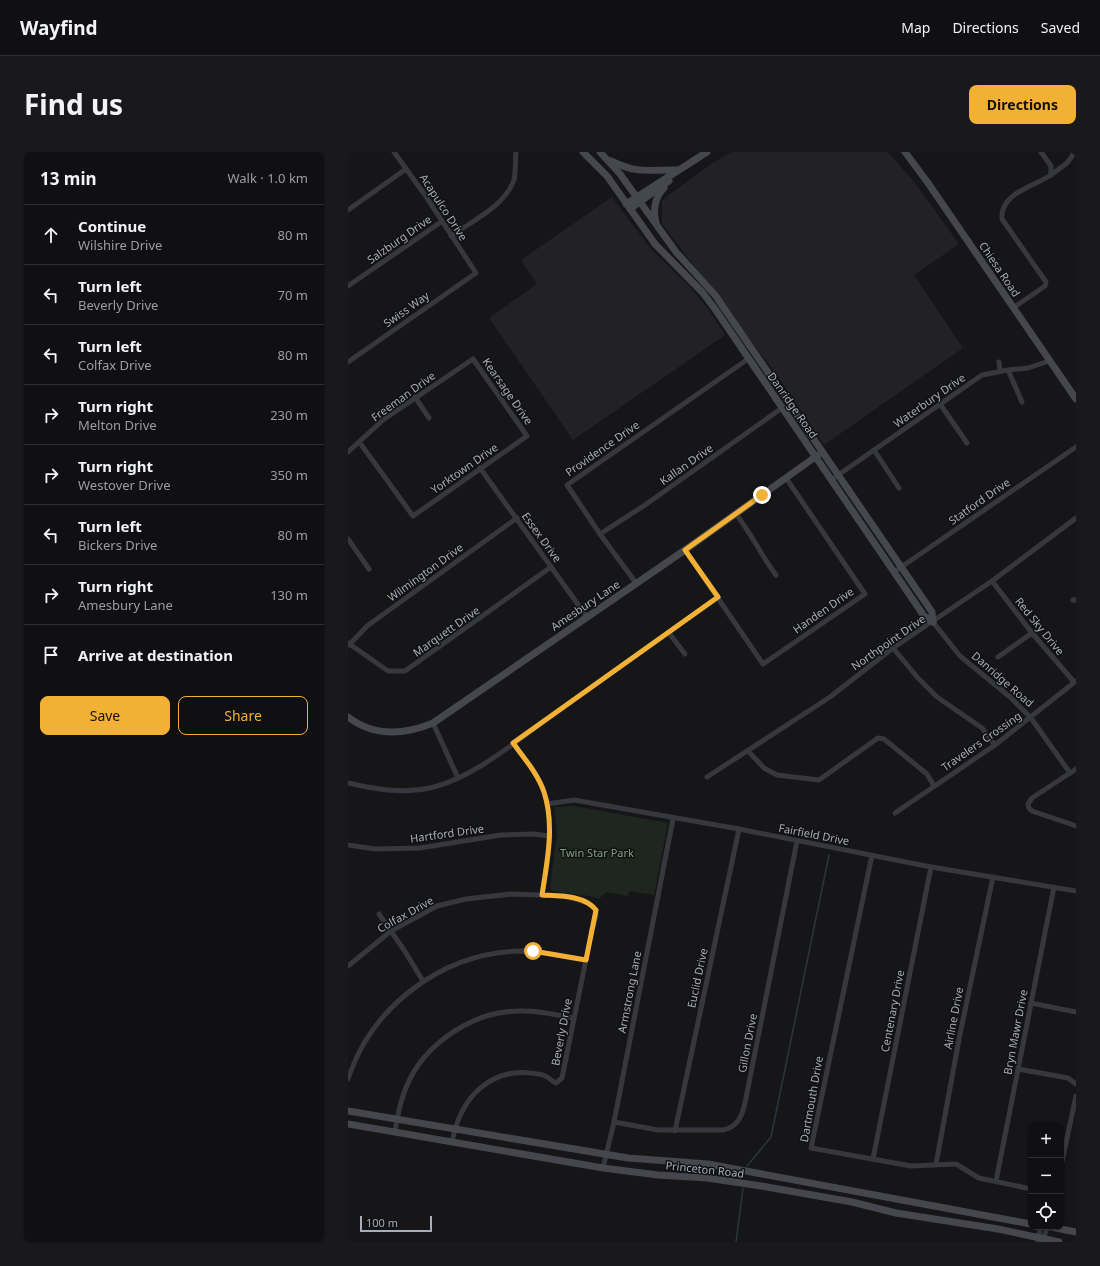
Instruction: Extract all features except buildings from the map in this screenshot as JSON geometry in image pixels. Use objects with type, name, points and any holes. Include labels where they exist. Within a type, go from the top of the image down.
[{"type":"main road","points":[[583,152],[607,176],[628,207],[678,170],[707,152]]},
{"type":"main road","points":[[600,152],[608,159],[638,200]]},
{"type":"main road","name":"Chiesa Road","points":[[904,152],[928,183],[1076,400]]},
{"type":"main road","points":[[608,159],[623,167],[638,171],[678,170]]},
{"type":"main road","points":[[657,227],[654,215],[655,201],[661,191],[691,163]]},
{"type":"main road","points":[[638,200],[673,179]]},
{"type":"main road","name":"Danridge Road","points":[[638,200],[676,252],[715,295],[932,612],[933,622]]},
{"type":"main road","name":"Danridge Road","points":[[628,207],[651,240],[703,293],[924,616],[933,622]]},
{"type":"main road","points":[[645,231],[650,217]]},
{"type":"main road","points":[[651,240],[662,240],[676,252]]},
{"type":"main road","name":"Amesbury Lane","points":[[348,717],[356,723],[377,731],[398,733],[415,730],[433,723],[685,550],[822,452]]},
{"type":"main road","name":"Princeton Road","points":[[348,1111],[606,1155],[659,1162],[708,1164],[1028,1223]]},
{"type":"main road","name":"Princeton Road","points":[[348,1124],[603,1168],[658,1175],[707,1178],[761,1186],[852,1202],[867,1207],[931,1220],[998,1229],[1041,1240],[1059,1242]]},
{"type":"main road","points":[[504,1151],[507,1139]]},
{"type":"main road","points":[[658,1175],[659,1162]]},
{"type":"main road","points":[[761,1186],[764,1174]]},
{"type":"main road","points":[[825,1197],[827,1185]]},
{"type":"main road","points":[[867,1207],[869,1193]]},
{"type":"main road","points":[[1064,1230],[1076,1232]]},
{"type":"street","name":"Acapulco Drive","points":[[394,152],[425,195],[441,222],[476,273]]},
{"type":"street","points":[[451,236],[494,206],[508,193],[515,173],[516,152]]},
{"type":"street","points":[[1041,152],[1051,166],[1052,175]]},
{"type":"street","points":[[1013,308],[1045,286],[1046,282],[1002,219],[1002,207],[1011,197],[1052,175],[1067,163],[1075,152]]},
{"type":"street","points":[[348,210],[406,169]]},
{"type":"street","name":"Salzburg Drive","points":[[348,286],[441,222]]},
{"type":"street","name":"Swiss Way","points":[[348,362],[476,273]]},
{"type":"street","name":"Freeman Drive","points":[[348,452],[360,443],[383,420],[473,359]]},
{"type":"street","name":"Kearsage Drive","points":[[473,359],[527,436]]},
{"type":"street","name":"Providence Drive","points":[[636,583],[600,534],[567,485],[748,359]]},
{"type":"street","name":"Waterbury Drive","points":[[831,480],[982,375],[1000,371],[1028,368],[1049,361]]},
{"type":"street","points":[[999,362],[1000,371]]},
{"type":"street","points":[[1008,370],[1022,402]]},
{"type":"street","points":[[415,397],[429,418]]},
{"type":"street","points":[[940,404],[967,442]]},
{"type":"street","name":"Kallan Drive","points":[[600,534],[645,505],[782,408]]},
{"type":"street","name":"Yorktown Drive","points":[[360,443],[413,516],[527,436]]},
{"type":"street","name":"Statford Drive","points":[[894,572],[1076,446]]},
{"type":"street","points":[[874,450],[899,488]]},
{"type":"street","name":"Essex Drive","points":[[480,468],[586,617]]},
{"type":"street","name":"Handen Drive","points":[[718,597],[763,664],[865,594],[786,478]]},
{"type":"street","points":[[736,514],[752,536],[761,554],[776,575]]},
{"type":"street","name":"Wilmington Drive","points":[[348,644],[367,626],[517,518]]},
{"type":"street","name":"Northpoint Drive","points":[[707,777],[830,697],[893,648],[992,581],[1076,518]]},
{"type":"street","points":[[348,539],[369,568]]},
{"type":"street","points":[[348,783],[372,789],[407,792],[435,786],[458,778],[513,743],[718,597],[685,550]]},
{"type":"street","name":"Marquett Drive","points":[[348,644],[388,671],[405,672],[551,567]]},
{"type":"street","name":"Red Sky Drive","points":[[992,581],[1032,633],[1075,681]]},
{"type":"street","name":"Danridge Road","points":[[933,622],[960,656],[1010,697],[1031,718],[1070,773]]},
{"type":"street","points":[[669,633],[685,654]]},
{"type":"street","points":[[998,657],[1032,633]]},
{"type":"street","points":[[893,648],[918,678],[937,697],[982,728],[995,745]]},
{"type":"street","name":"Travelers Crossing","points":[[895,813],[995,745],[1031,718],[1075,681]]},
{"type":"street","points":[[433,723],[458,778]]},
{"type":"street","points":[[748,751],[764,768],[777,775],[819,780],[878,738],[884,739],[927,774],[934,786]]},
{"type":"street","points":[[513,743],[536,776],[544,791],[547,804],[550,836],[542,895]]},
{"type":"street","points":[[1076,769],[1032,798],[1028,804],[1032,811],[1076,826]]},
{"type":"street","name":"Fairfield Drive","points":[[547,804],[574,800],[673,819],[739,829],[931,866],[1076,891]]},
{"type":"street","name":"Armstrong Lane","points":[[603,1168],[614,1122],[673,819]]},
{"type":"street","name":"Euclid Drive","points":[[675,1131],[739,829]]},
{"type":"street","name":"Hartford Drive","points":[[348,845],[375,849],[420,848],[501,835],[534,834],[550,836]]},
{"type":"street","name":"Gillon Drive","points":[[614,1122],[658,1130],[675,1131],[728,1129],[735,1125],[743,1114],[797,841]]},
{"type":"street","name":"Dartmouth Drive","points":[[872,855],[811,1148],[911,1166],[923,1167],[936,1164],[956,1164],[979,1178],[1028,1188]]},
{"type":"street","name":"Centenary Drive","points":[[873,1159],[931,866]]},
{"type":"street","name":"Airline Drive","points":[[936,1164],[960,1034],[993,877]]},
{"type":"street","name":"Bryn Mawr Drive","points":[[996,1181],[1054,887]]},
{"type":"street","name":"Colfax Drive","points":[[348,966],[365,950],[391,931],[438,906],[466,899],[494,895],[564,896],[589,903],[596,910]]},
{"type":"street","name":"Beverly Drive","points":[[452,1142],[454,1130],[470,1097],[488,1082],[498,1077],[520,1073],[545,1076],[556,1083],[559,1081],[565,1063],[596,910]]},
{"type":"street","points":[[379,914],[423,981]]},
{"type":"street","points":[[348,1079],[361,1046],[370,1032],[392,1007],[423,981],[466,962],[496,954],[533,951],[586,960]]},
{"type":"street","points":[[1031,1003],[1076,1012]]},
{"type":"street","points":[[395,1132],[404,1090],[432,1049],[460,1027],[479,1019],[512,1011],[536,1012],[573,1018]]},
{"type":"street","points":[[1018,1069],[1068,1078],[1076,1084]]},
{"type":"street","points":[[1063,1158],[1076,1096]]},
{"type":"street","points":[[1040,1230],[1041,1240]]},
{"type":"street","points":[[1041,1240],[1046,1230]]},
{"type":"shaded area","points":[[732,152],[888,152],[915,183],[959,244],[914,275],[963,348],[824,445],[779,378],[662,224],[662,200],[714,162]]},
{"type":"shaded area","points":[[612,197],[651,249],[690,287],[709,310],[725,335],[573,440],[489,318],[537,284],[521,260]]},
{"type":"green space","name":"Twin Star Park","points":[[574,806],[668,823],[654,895],[630,891],[628,896],[606,892],[599,899],[589,896],[552,891],[550,887],[557,832],[554,807]]},
{"type":"waterway","points":[[747,1166],[771,1137],[829,855]]},
{"type":"waterway","points":[[736,1242],[743,1188]]},
{"type":"route","points":[[533,951],[586,960],[596,917],[596,910],[589,903],[582,900],[564,896],[542,895],[550,836],[547,804],[544,791],[536,776],[513,743],[718,597],[685,550],[762,495]]}]
